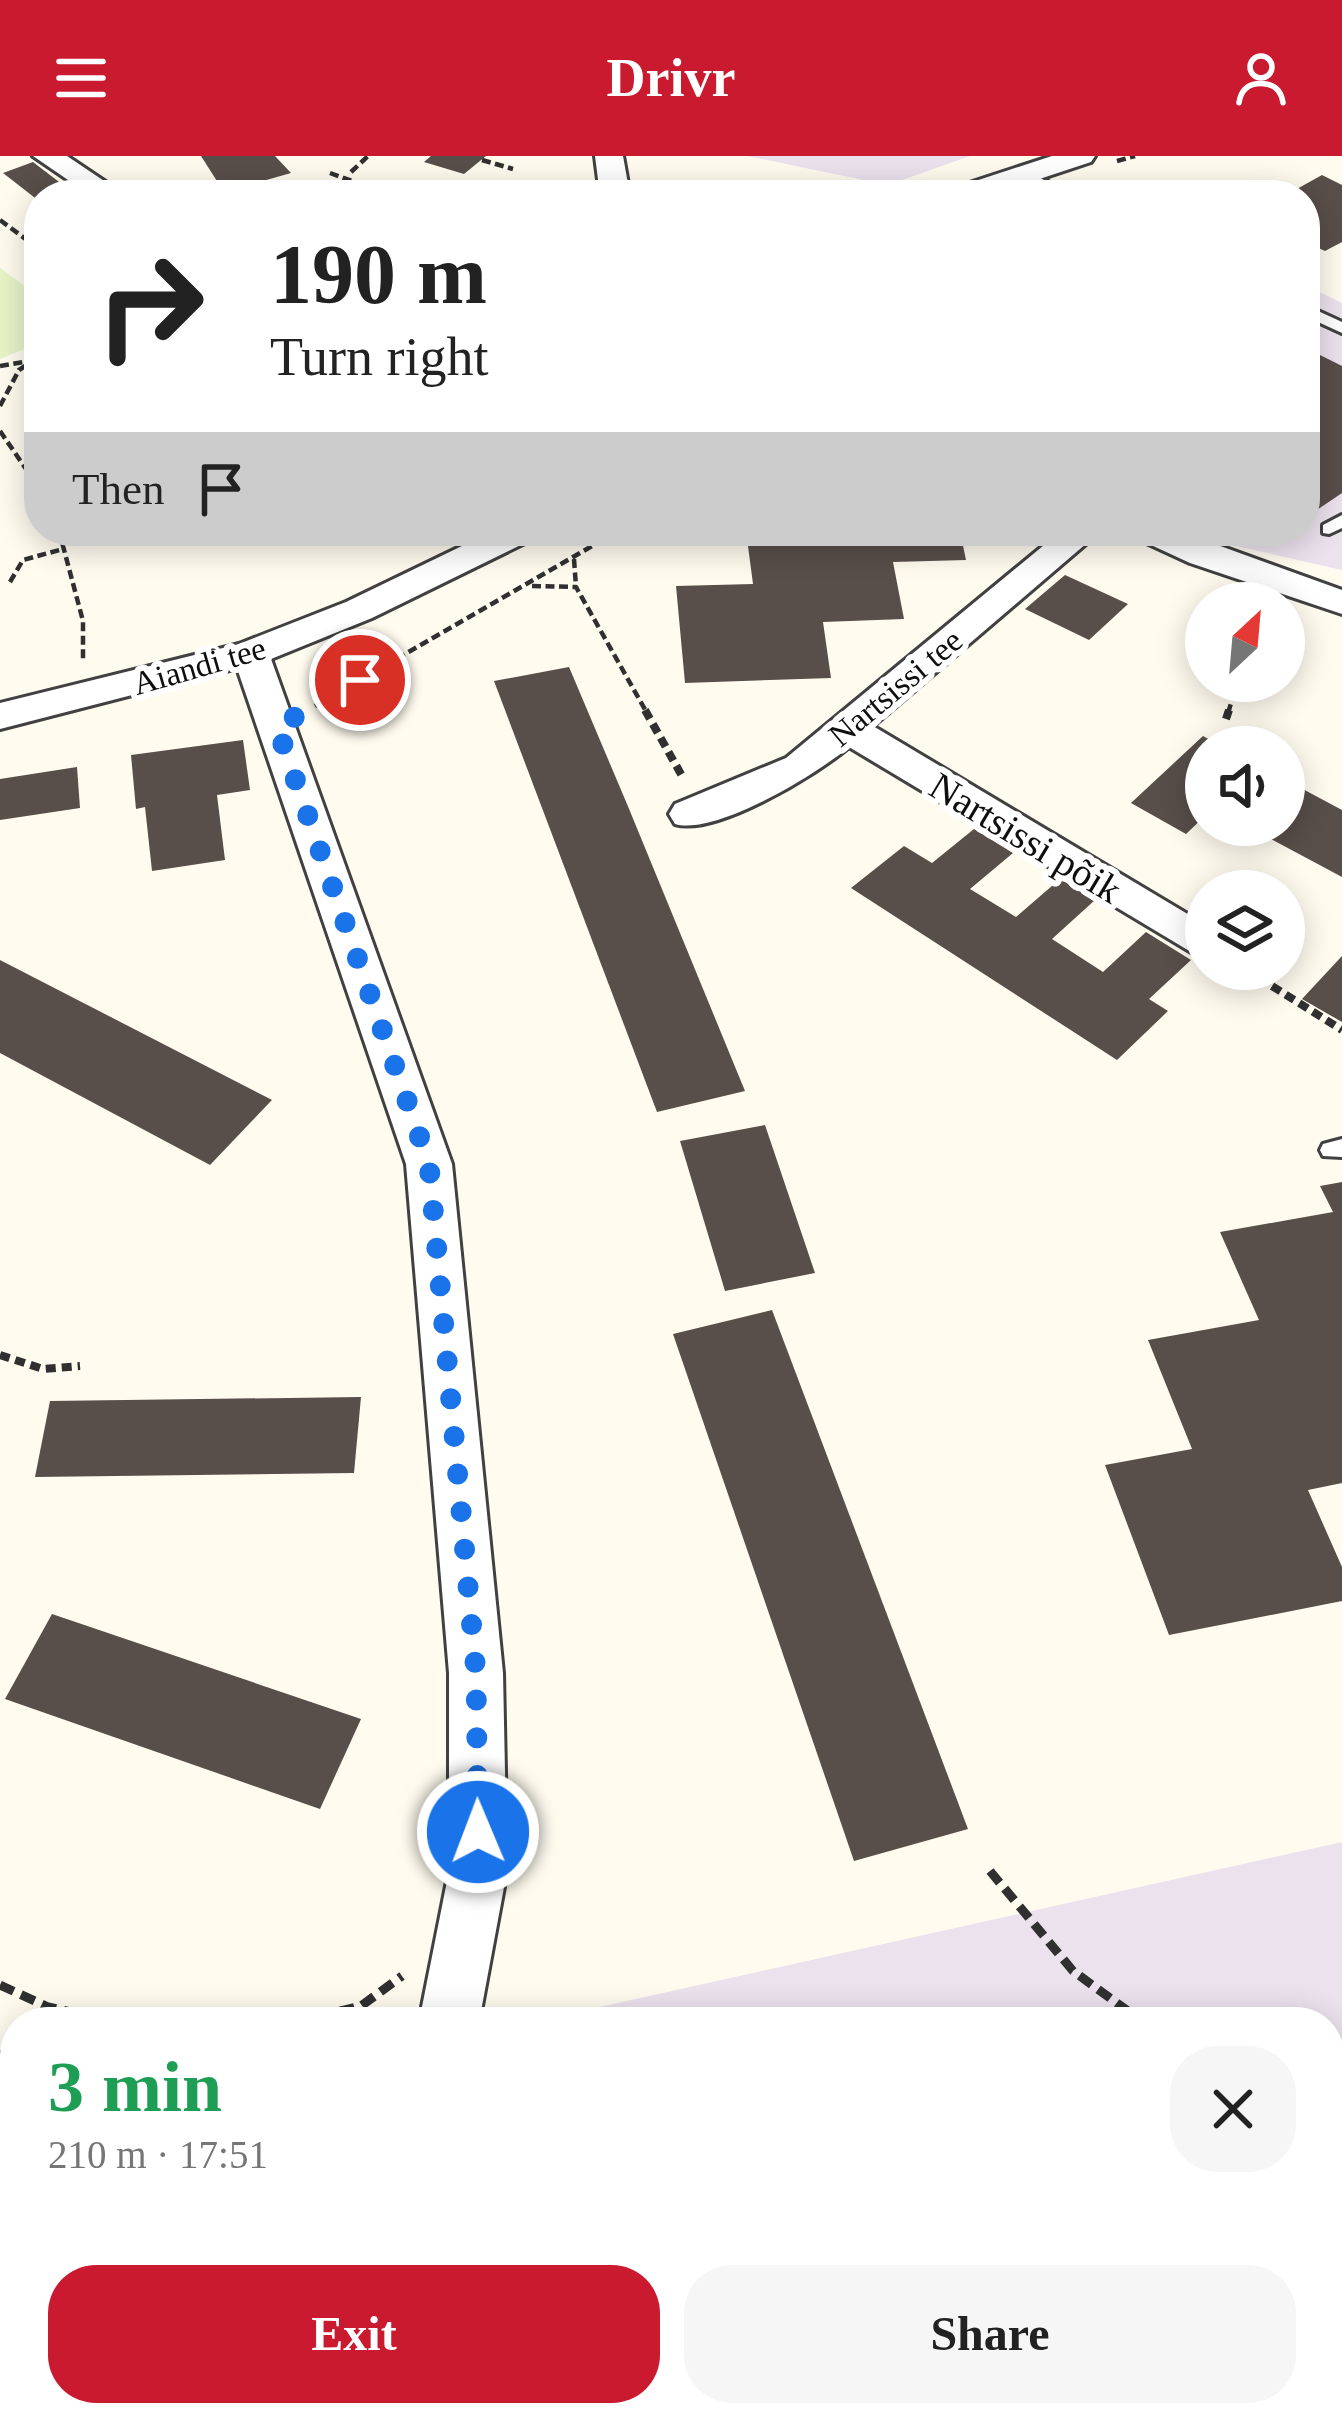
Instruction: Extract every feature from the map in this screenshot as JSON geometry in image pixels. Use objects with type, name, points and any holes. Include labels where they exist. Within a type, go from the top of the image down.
[{"type":"street","points":[[46,156],[85,180]]},
{"type":"street","points":[[1001,180],[1081,156]]},
{"type":"street","name":"Aiandi tee","points":[[0,716],[250,653],[359,610],[489,546]]},
{"type":"street","name":"Nartsissi tee","points":[[695,812],[800,767],[1065,546]]},
{"type":"street","points":[[1191,546],[1342,602]]},
{"type":"street","points":[[250,653],[429,1164],[476,1673],[478,1871],[452,2007]]},
{"type":"street","name":"Nartsissi põik","points":[[847,728],[1185,932]]},
{"type":"lane","points":[[1020,173],[1035,180]]},
{"type":"path","points":[[351,172],[368,156]]},
{"type":"path","points":[[482,160],[513,169]]},
{"type":"path","points":[[330,173],[349,180]]},
{"type":"path","points":[[0,406],[24,367]]},
{"type":"path","points":[[0,430],[24,466]]},
{"type":"path","points":[[62,546],[83,621],[83,668]]},
{"type":"path","points":[[277,727],[594,546]]},
{"type":"path","points":[[10,582],[22,560],[63,549]]},
{"type":"path","points":[[574,558],[576,587],[695,812]]},
{"type":"path","points":[[526,586],[576,587]]},
{"type":"path","points":[[1226,718],[1231,702]]},
{"type":"path","points":[[1278,990],[1342,1030]]},
{"type":"path","points":[[0,1355],[44,1369],[80,1366]]},
{"type":"path","points":[[990,1871],[1073,1971],[1123,2007]]},
{"type":"path","points":[[357,2007],[410,1970]]},
{"type":"path","points":[[0,1985],[48,2007]]},
{"type":"shaded area","points":[[747,156],[970,156],[902,180],[864,180]]},
{"type":"shaded area","points":[[1320,292],[1342,303],[1342,570],[1236,546],[1320,546]]},
{"type":"shaded area","points":[[1342,1842],[1342,2007],[600,2007]]},
{"type":"green space","points":[[0,268],[24,286],[24,349],[0,359]]},
{"type":"building","points":[[201,156],[275,156],[291,173],[266,180],[216,180]]},
{"type":"building","points":[[431,156],[486,156],[464,174],[424,162]]},
{"type":"building","points":[[33,162],[56,180],[24,180],[24,189],[3,173]]},
{"type":"building","points":[[1322,175],[1342,185],[1342,242],[1325,251],[1320,249],[1320,180],[1313,180]]},
{"type":"building","points":[[1320,355],[1342,366],[1342,493],[1320,508]]},
{"type":"building","points":[[748,546],[963,546],[966,560],[893,562],[904,619],[823,622],[831,678],[685,683],[676,586],[753,584]]},
{"type":"building","points":[[1065,575],[1128,604],[1089,640],[1025,609]]},
{"type":"building","points":[[569,667],[745,1091],[657,1112],[494,681]]},
{"type":"building","points":[[243,740],[250,790],[217,795],[225,860],[152,871],[145,807],[136,809],[131,755]]},
{"type":"building","points":[[1185,753],[1185,833],[1131,803]]},
{"type":"building","points":[[77,767],[80,808],[0,820],[0,779]]},
{"type":"building","points":[[1305,790],[1342,810],[1342,877],[1284,846],[1305,846]]},
{"type":"building","points":[[974,829],[1013,853],[970,889],[1016,917],[1060,879],[1095,900],[1052,939],[1103,972],[1146,932],[1185,956],[1185,966],[1149,999],[1168,1011],[1117,1060],[851,888],[904,846],[932,863]]},
{"type":"building","points":[[1342,956],[1342,1022],[1302,999]]},
{"type":"building","points":[[0,960],[272,1100],[210,1165],[0,1053]]},
{"type":"building","points":[[765,1125],[815,1273],[725,1291],[680,1141]]},
{"type":"building","points":[[1342,1182],[1342,1483],[1308,1490],[1342,1567],[1342,1601],[1169,1635],[1105,1465],[1192,1449],[1148,1340],[1259,1320],[1220,1232],[1333,1212],[1320,1186]]},
{"type":"building","points":[[772,1310],[968,1829],[854,1861],[673,1334]]},
{"type":"building","points":[[361,1397],[354,1473],[35,1477],[50,1401]]},
{"type":"building","points":[[52,1614],[361,1719],[320,1809],[5,1699]]},
{"type":"route","points":[[360,680],[277,727],[376,1000],[429,1164],[476,1673],[478,1832]]}]
